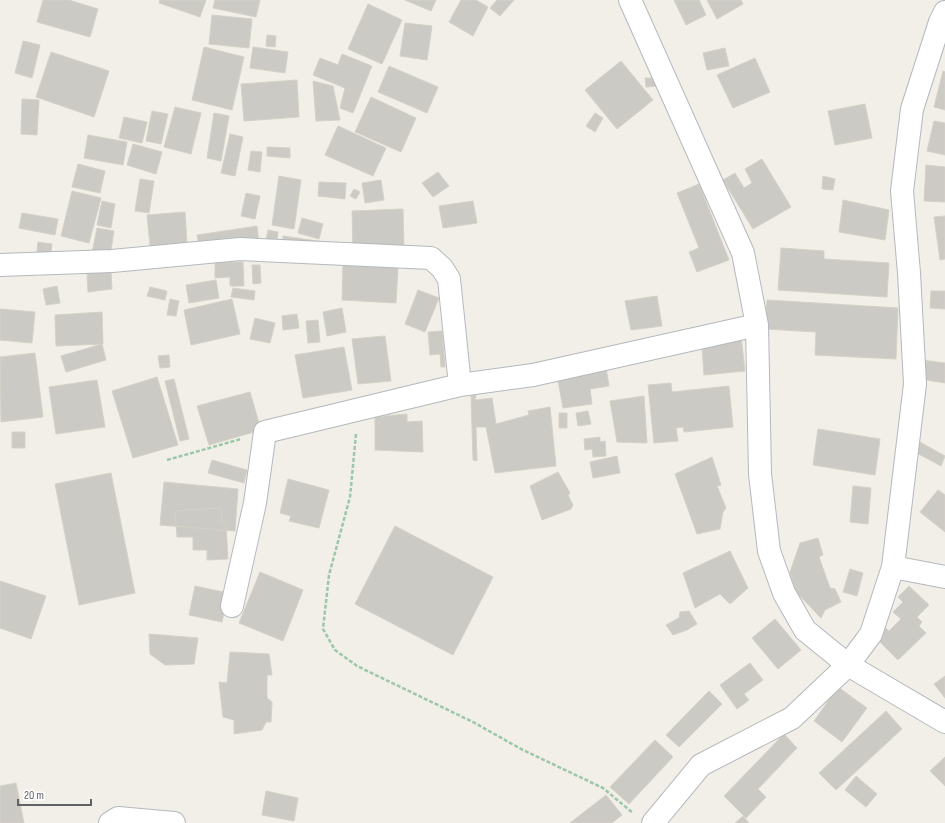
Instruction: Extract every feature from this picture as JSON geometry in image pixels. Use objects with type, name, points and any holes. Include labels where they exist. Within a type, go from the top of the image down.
[{"type":"street","points":[[630,0],[743,253],[757,325],[760,474],[769,551],[784,593],[805,630],[848,665],[945,722]]},
{"type":"street","points":[[646,821],[701,765],[792,718],[848,665],[871,634],[893,567],[915,384],[909,273],[902,191],[912,109],[940,22],[945,12]]},
{"type":"street","points":[[0,265],[112,261],[240,249],[430,258],[442,268],[449,279],[460,385]]},
{"type":"street","points":[[232,606],[255,503],[265,432],[460,385],[533,375],[757,325]]},
{"type":"street","points":[[893,567],[945,577]]},
{"type":"street","points":[[110,823],[118,818],[174,823]]},
{"type":"path","points":[[357,410],[356,447],[350,497],[330,575],[323,629],[336,650],[357,666],[473,722],[521,749],[603,788],[646,821]]},
{"type":"path","points":[[167,460],[265,432]]},
{"type":"building","points":[[43,0],[69,0],[98,9],[90,37],[37,22]]},
{"type":"building","points":[[160,0],[206,0],[200,17],[159,3]]},
{"type":"building","points":[[215,0],[260,0],[256,17],[213,8]]},
{"type":"building","points":[[405,0],[436,0],[431,11]]},
{"type":"building","points":[[461,0],[476,0],[488,7],[473,36],[449,22]]},
{"type":"building","points":[[497,0],[514,0],[500,16],[490,8]]},
{"type":"building","points":[[674,0],[699,0],[706,15],[686,25]]},
{"type":"building","points":[[707,0],[741,0],[743,4],[717,19]]},
{"type":"building","points":[[368,4],[402,20],[382,64],[348,49]]},
{"type":"building","points":[[212,15],[252,19],[249,48],[209,44]]},
{"type":"building","points":[[405,23],[432,26],[427,60],[400,56]]},
{"type":"building","points":[[267,35],[276,36],[275,47],[266,46]]},
{"type":"building","points":[[23,41],[40,45],[32,78],[15,73]]},
{"type":"building","points":[[204,47],[244,57],[232,110],[192,100]]},
{"type":"building","points":[[253,47],[288,52],[285,73],[250,68]]},
{"type":"building","points":[[725,48],[729,66],[707,70],[703,53]]},
{"type":"building","points":[[51,52],[109,71],[94,117],[36,97]]},
{"type":"building","points":[[342,54],[372,66],[353,113],[340,108],[345,88],[313,75],[320,58],[338,65]]},
{"type":"building","points":[[755,58],[770,92],[733,108],[717,75]]},
{"type":"building","points":[[621,61],[653,100],[617,129],[585,90]]},
{"type":"building","points":[[389,66],[438,87],[427,113],[378,92]]},
{"type":"building","points":[[943,71],[945,72],[945,110],[934,107]]},
{"type":"building","points":[[645,78],[661,78],[662,86],[646,87]]},
{"type":"building","points":[[297,80],[299,117],[244,121],[241,84]]},
{"type":"building","points":[[313,81],[333,86],[340,120],[316,121]]},
{"type":"building","points":[[371,97],[416,118],[401,152],[355,132]]},
{"type":"building","points":[[22,99],[39,100],[37,135],[21,134]]},
{"type":"building","points":[[865,104],[872,138],[835,145],[828,111]]},
{"type":"building","points":[[175,107],[201,113],[191,154],[164,147]]},
{"type":"building","points":[[152,111],[168,114],[161,144],[146,141]]},
{"type":"building","points":[[214,113],[229,116],[221,161],[207,158]]},
{"type":"building","points":[[595,113],[603,118],[595,132],[586,126]]},
{"type":"building","points":[[124,117],[147,122],[142,143],[119,138]]},
{"type":"building","points":[[934,121],[945,123],[945,155],[927,151]]},
{"type":"building","points":[[338,126],[386,148],[373,176],[325,155]]},
{"type":"building","points":[[230,134],[243,137],[235,176],[221,173]]},
{"type":"building","points":[[88,135],[127,142],[123,165],[84,158]]},
{"type":"building","points":[[133,144],[162,152],[156,174],[127,165]]},
{"type":"building","points":[[267,147],[290,148],[290,158],[267,156]]},
{"type":"building","points":[[251,151],[262,152],[260,172],[248,170]]},
{"type":"building","points":[[762,159],[791,207],[753,229],[723,180],[735,173],[744,188],[752,183],[745,169]]},
{"type":"building","points":[[78,164],[105,171],[100,193],[72,187]]},
{"type":"building","points":[[926,165],[945,167],[945,202],[924,201]]},
{"type":"building","points":[[438,172],[449,186],[433,197],[422,183]]},
{"type":"building","points":[[279,176],[301,180],[294,229],[272,225]]},
{"type":"building","points":[[823,176],[835,179],[833,190],[822,189]]},
{"type":"building","points":[[140,179],[154,181],[149,213],[135,211]]},
{"type":"building","points":[[381,180],[384,200],[365,203],[362,183]]},
{"type":"building","points":[[319,182],[346,183],[345,199],[318,196]]},
{"type":"building","points":[[699,184],[729,260],[697,272],[689,252],[699,248],[677,193]]},
{"type":"building","points":[[354,189],[360,192],[356,199],[350,196]]},
{"type":"building","points":[[72,191],[101,198],[89,243],[61,236]]},
{"type":"building","points":[[246,193],[260,196],[255,219],[241,216]]},
{"type":"building","points":[[843,200],[889,210],[885,240],[839,232]]},
{"type":"building","points":[[102,201],[115,204],[111,228],[97,225]]},
{"type":"building","points":[[473,201],[477,223],[443,228],[439,206]]},
{"type":"building","points":[[403,209],[404,248],[353,250],[352,211]]},
{"type":"building","points":[[185,212],[187,243],[150,246],[147,215]]},
{"type":"building","points":[[22,213],[58,219],[55,235],[19,228]]},
{"type":"building","points":[[945,216],[945,259],[940,260],[934,217]]},
{"type":"building","points":[[302,218],[323,224],[319,239],[298,233]]},
{"type":"building","points":[[257,226],[259,243],[200,252],[197,235]]},
{"type":"building","points":[[97,228],[114,231],[110,256],[92,253]]},
{"type":"building","points":[[268,230],[278,232],[276,248],[265,246]]},
{"type":"building","points":[[283,236],[331,243],[282,246]]},
{"type":"building","points":[[38,242],[52,244],[50,261],[36,259]]},
{"type":"building","points":[[781,248],[824,251],[824,259],[889,263],[887,297],[778,290]]},
{"type":"building","points":[[215,262],[243,262],[244,286],[230,286],[230,277],[215,278]]},
{"type":"building","points":[[252,265],[260,265],[261,283],[253,284]]},
{"type":"building","points":[[343,265],[398,268],[396,303],[342,300]]},
{"type":"building","points":[[111,271],[112,289],[88,292],[87,273]]},
{"type":"building","points":[[216,280],[219,298],[189,303],[186,285]]},
{"type":"building","points":[[57,286],[60,303],[46,305],[43,289]]},
{"type":"building","points":[[150,287],[167,291],[165,300],[147,296]]},
{"type":"building","points":[[233,288],[255,291],[254,300],[231,297]]},
{"type":"building","points":[[418,290],[439,298],[425,332],[405,324]]},
{"type":"building","points":[[931,291],[945,291],[945,309],[930,308]]},
{"type":"building","points":[[657,296],[662,326],[631,330],[625,301]]},
{"type":"building","points":[[170,299],[179,301],[176,316],[167,315]]},
{"type":"building","points":[[232,299],[240,334],[191,345],[184,310]]},
{"type":"building","points":[[767,300],[898,308],[896,359],[815,355],[816,332],[765,329]]},
{"type":"building","points":[[342,308],[346,332],[327,336],[323,312]]},
{"type":"building","points":[[0,309],[35,312],[32,343],[0,340]]},
{"type":"building","points":[[102,312],[103,344],[56,346],[55,315]]},
{"type":"building","points":[[297,314],[299,328],[283,330],[282,316]]},
{"type":"building","points":[[255,318],[275,323],[270,343],[250,339]]},
{"type":"building","points":[[318,320],[320,342],[308,343],[306,321]]},
{"type":"building","points":[[442,331],[445,367],[441,367],[440,354],[430,355],[428,332]]},
{"type":"building","points":[[385,336],[391,381],[358,384],[352,339]]},
{"type":"building","points":[[741,336],[745,371],[704,375],[702,347],[716,346],[715,339]]},
{"type":"building","points":[[102,344],[106,360],[66,372],[61,356]]},
{"type":"building","points":[[344,347],[352,390],[303,398],[295,355]]},
{"type":"building","points":[[35,353],[43,417],[1,422],[0,357]]},
{"type":"building","points":[[169,355],[170,367],[160,368],[158,356]]},
{"type":"building","points":[[922,360],[945,363],[945,383],[920,379]]},
{"type":"building","points":[[606,367],[609,386],[590,389],[592,404],[563,408],[557,375]]},
{"type":"building","points":[[157,377],[178,445],[133,458],[112,391]]},
{"type":"building","points":[[174,379],[189,439],[180,441],[165,381]]},
{"type":"building","points":[[97,380],[105,427],[56,434],[49,387]]},
{"type":"building","points":[[671,383],[672,392],[729,386],[733,427],[684,432],[683,427],[676,428],[678,441],[654,443],[648,385]]},
{"type":"building","points":[[250,392],[261,430],[209,445],[197,406]]},
{"type":"building","points":[[471,395],[476,395],[475,400],[492,398],[496,424],[529,415],[528,411],[550,407],[556,466],[495,473],[486,427],[476,427],[477,461],[473,460]]},
{"type":"building","points":[[644,396],[647,443],[617,442],[610,401]]},
{"type":"building","points":[[588,411],[591,424],[578,426],[576,413]]},
{"type":"building","points":[[559,413],[567,413],[567,428],[559,428]]},
{"type":"building","points":[[407,414],[407,422],[422,421],[423,452],[375,450],[375,417]]},
{"type":"building","points":[[818,429],[880,439],[875,475],[813,465]]},
{"type":"building","points":[[12,432],[25,432],[25,448],[12,448]]},
{"type":"building","points":[[600,437],[600,442],[605,441],[606,456],[593,457],[592,449],[585,450],[584,439]]},
{"type":"building","points":[[920,442],[945,456],[941,466],[915,452]]},
{"type":"building","points":[[617,456],[620,473],[593,478],[590,462]]},
{"type":"building","points":[[712,457],[721,485],[717,486],[726,508],[723,512],[720,529],[697,534],[675,474]]},
{"type":"building","points":[[212,460],[247,470],[244,483],[208,473]]},
{"type":"building","points":[[558,472],[570,493],[568,495],[573,505],[571,509],[542,520],[530,486]]},
{"type":"building","points":[[111,473],[135,593],[79,605],[55,484]]},
{"type":"building","points":[[288,479],[329,490],[319,528],[289,521],[291,516],[280,513]]},
{"type":"building","points":[[164,482],[238,489],[235,531],[160,525]]},
{"type":"building","points":[[853,486],[871,488],[868,524],[850,522]]},
{"type":"building","points":[[938,490],[945,495],[945,532],[920,512]]},
{"type":"building","points":[[221,508],[222,524],[226,524],[228,559],[207,560],[207,550],[193,550],[193,537],[177,537],[175,511]]},
{"type":"building","points":[[395,526],[493,577],[453,655],[355,604]]},
{"type":"building","points":[[818,538],[823,555],[819,557],[830,588],[835,589],[841,602],[825,610],[821,618],[796,592],[790,572],[800,543]]},
{"type":"building","points":[[730,551],[748,588],[730,604],[720,594],[695,608],[683,573]]},
{"type":"building","points":[[850,569],[863,573],[857,596],[843,592]]},
{"type":"building","points":[[260,572],[303,590],[283,641],[239,623]]},
{"type":"building","points":[[0,581],[46,596],[31,639],[0,628]]},
{"type":"building","points":[[195,586],[228,593],[222,622],[189,615]]},
{"type":"building","points":[[909,586],[929,605],[917,617],[922,622],[919,626],[926,633],[898,660],[874,636],[883,626],[889,631],[901,619],[893,612],[903,602],[898,597]]},
{"type":"building","points":[[689,611],[697,624],[687,630],[673,635],[666,625],[679,618],[680,612]]},
{"type":"building","points":[[775,619],[801,650],[778,669],[752,638]]},
{"type":"building","points":[[149,634],[198,638],[194,664],[165,665],[150,654]]},
{"type":"building","points":[[230,652],[269,654],[272,675],[267,675],[267,698],[272,702],[271,722],[266,722],[262,730],[234,734],[234,720],[223,717],[219,682],[227,683]]},
{"type":"building","points":[[750,663],[763,680],[744,694],[749,700],[737,709],[720,685]]},
{"type":"building","points":[[945,676],[945,698],[934,684]]},
{"type":"building","points":[[838,687],[867,708],[842,742],[814,721]]},
{"type":"building","points":[[709,691],[722,704],[679,747],[666,735]]},
{"type":"building","points":[[886,711],[902,729],[836,790],[819,773]]},
{"type":"building","points":[[784,734],[797,748],[758,789],[766,797],[746,818],[724,796]]},
{"type":"building","points":[[655,740],[673,757],[629,804],[610,787]]},
{"type":"building","points":[[945,757],[945,786],[930,771]]},
{"type":"building","points":[[856,776],[877,794],[866,807],[845,790]]},
{"type":"building","points":[[16,783],[24,823],[0,823],[0,786]]},
{"type":"building","points":[[266,791],[298,798],[294,821],[262,815]]},
{"type":"building","points":[[606,795],[622,815],[612,823],[570,823]]},
{"type":"building","points":[[743,816],[749,823],[735,823]]}]
